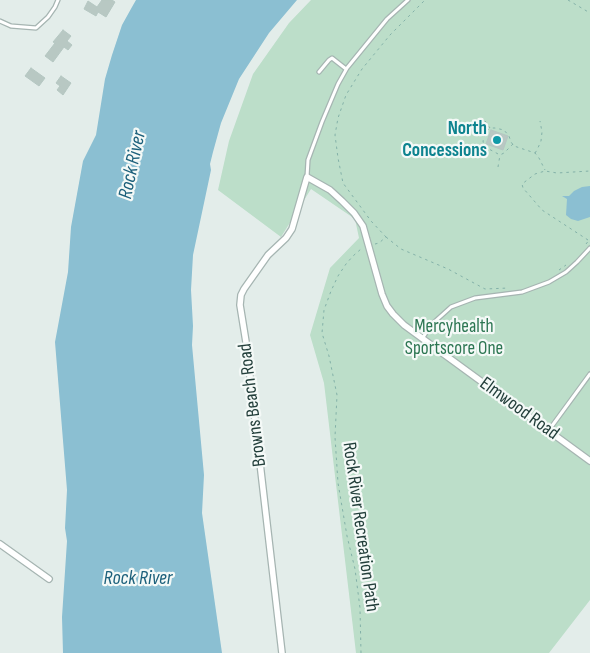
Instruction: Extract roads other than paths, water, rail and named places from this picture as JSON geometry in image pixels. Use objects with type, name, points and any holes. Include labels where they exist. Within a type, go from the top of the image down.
[{"type":"street","name":"Elmwood Road","points":[[307,177],[330,190],[354,213],[362,226],[369,246],[382,294],[393,314],[422,339],[590,460]]},
{"type":"street","name":"Browns Beach Road","points":[[282,653],[246,342],[240,305],[244,289],[268,255],[286,238],[292,228],[307,177]]},
{"type":"street","points":[[0,544],[49,579]]},
{"type":"lane","points":[[0,21],[11,26],[36,28],[48,17],[58,0]]},
{"type":"lane","points":[[307,177],[308,160],[322,122],[346,69],[387,19],[408,0]]},
{"type":"lane","points":[[320,72],[328,60],[332,58],[346,69]]},
{"type":"lane","points":[[422,339],[431,325],[451,307],[475,298],[522,292],[549,282],[566,272],[590,248]]},
{"type":"lane","points":[[549,431],[590,374]]},
{"type":"water","name":"Rock River","points":[[136,0],[297,0],[269,33],[239,79],[221,123],[210,164],[211,170],[193,255],[191,290],[192,345],[204,475],[202,513],[222,653],[63,653],[62,617],[67,541],[65,528],[67,490],[55,342],[68,272],[71,227],[83,161],[96,135],[105,79],[112,55],[122,25]]},
{"type":"water","points":[[590,186],[590,217],[578,221],[571,219],[566,215],[567,199],[562,196],[569,196],[582,187]]},
{"type":"place","name":"North Concessions","points":[[497,140]]},
{"type":"park label","name":"Mercyhealth Sportscore One","points":[[454,338]]}]
